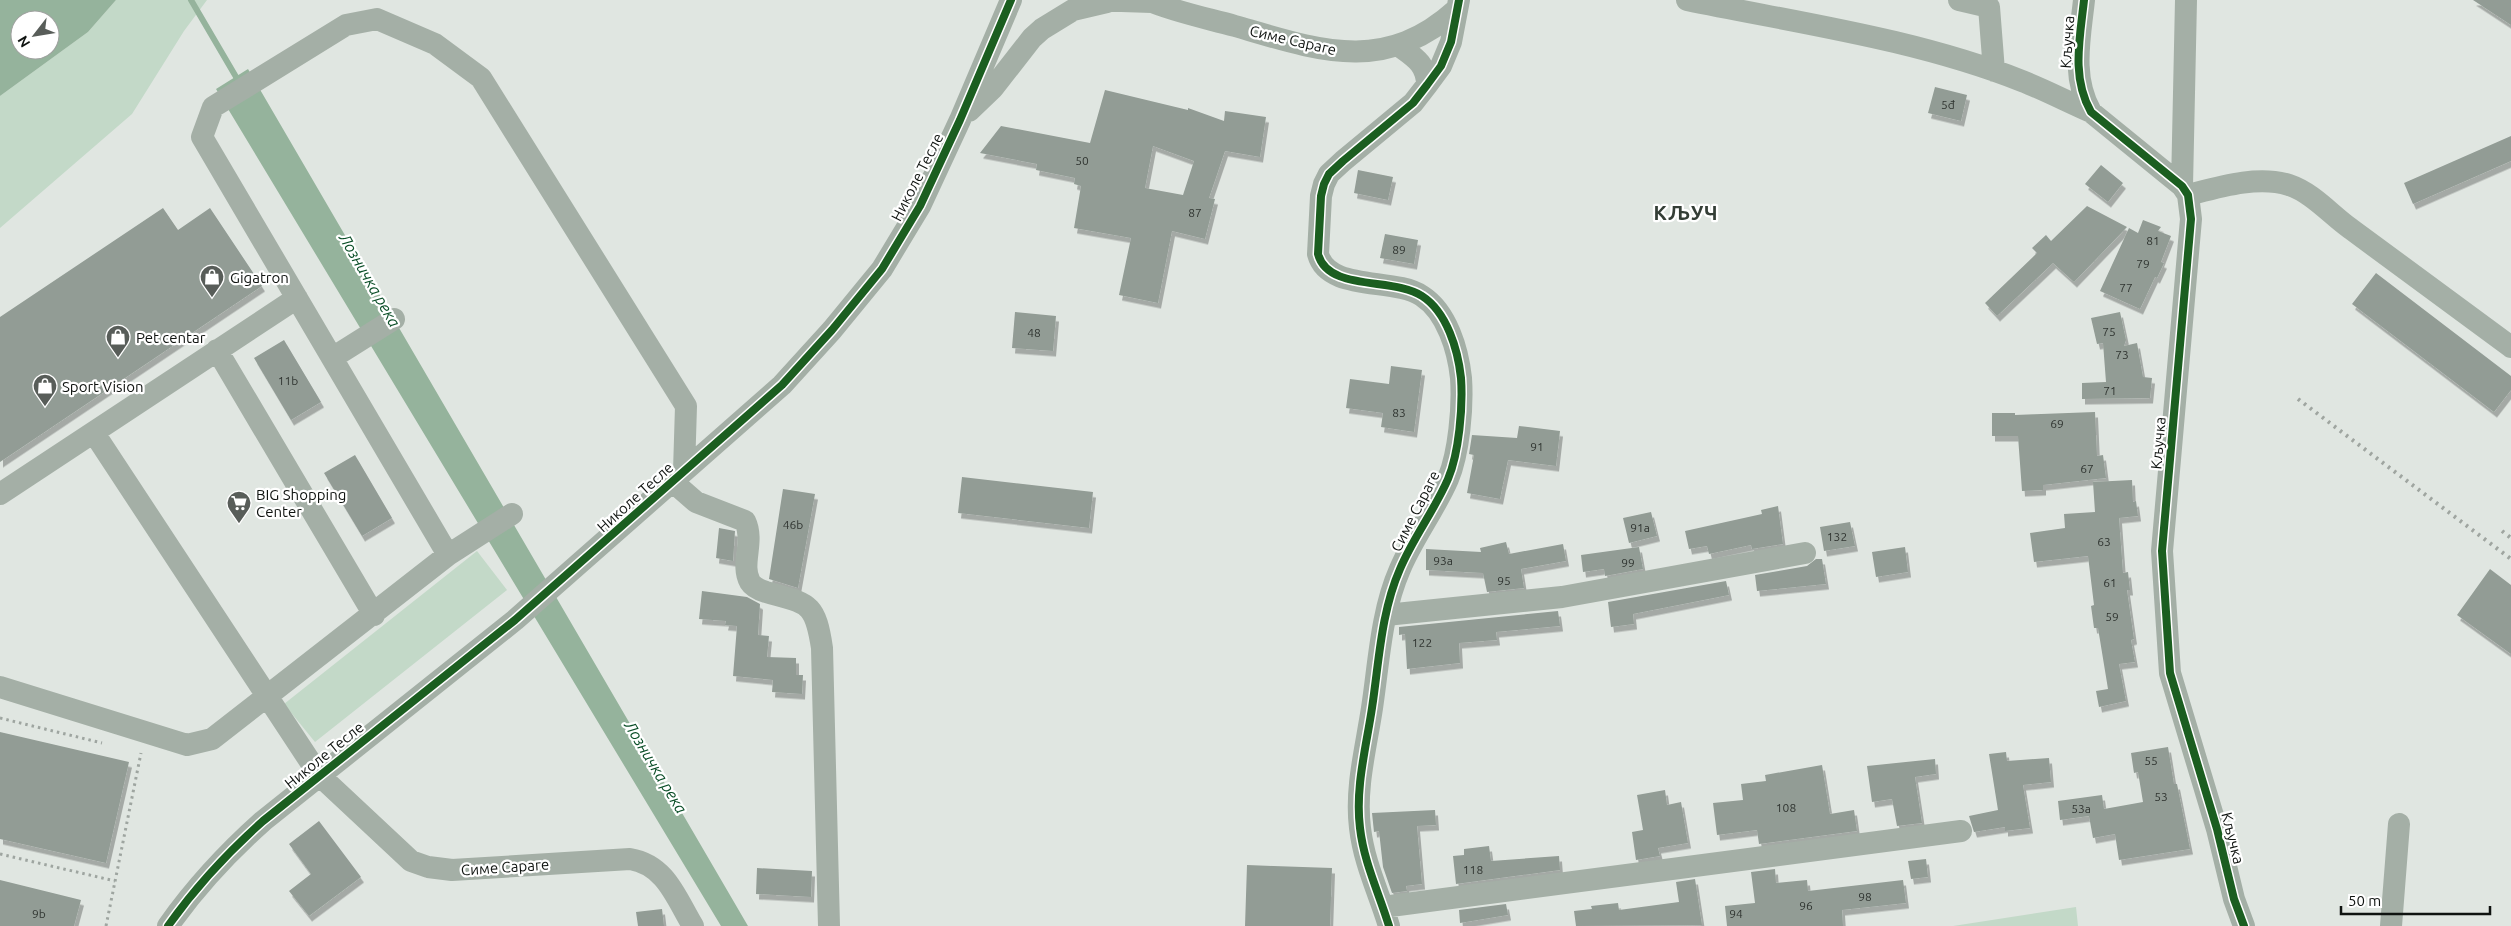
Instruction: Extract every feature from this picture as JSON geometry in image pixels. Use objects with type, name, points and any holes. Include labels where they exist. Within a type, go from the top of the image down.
[{"type":"street","name":"Николе Тесле","points":[[168,926],[195,888],[225,855],[319,775],[515,620],[782,385],[832,330],[882,268],[920,206],[960,120],[1011,0]]},
{"type":"street","points":[[1687,0],[1890,42],[2022,81],[2091,112]]},
{"type":"street","points":[[1959,0],[1989,7],[1994,72]]},
{"type":"street","name":"Кључка","points":[[2084,0],[2078,67],[2082,96],[2091,112],[2185,191]]},
{"type":"street","name":"Кључка","points":[[2186,0],[2185,191],[2192,220],[2162,551],[2170,673],[2217,829],[2234,899],[2244,926]]},
{"type":"street","name":"Симе Сараге","points":[[960,120],[993,88],[1032,38],[1042,29],[1073,10],[1096,1],[1149,1],[1283,40],[1331,50],[1361,52],[1399,46],[1442,23],[1458,5]]},
{"type":"street","name":"Симе Сараге","points":[[1386,916],[1363,850],[1358,794],[1386,615],[1400,569],[1431,513],[1452,467],[1461,380],[1457,353],[1440,315],[1422,296],[1410,290],[1334,276],[1320,263],[1318,254],[1321,196],[1324,184],[1330,174],[1413,103],[1441,66],[1451,42],[1458,5]]},
{"type":"street","points":[[448,555],[202,137],[213,107],[346,24],[377,19],[435,44],[481,78],[686,406],[678,476],[696,502],[744,521],[749,531],[747,572],[750,582],[759,590],[804,603],[818,622],[822,648],[828,926]]},
{"type":"street","points":[[1399,46],[1416,58],[1422,66],[1427,75],[1427,85]]},
{"type":"street","points":[[2185,191],[2263,182],[2289,185],[2310,196],[2342,223],[2511,347]]},
{"type":"street","points":[[0,494],[297,298]]},
{"type":"street","points":[[332,358],[394,319]]},
{"type":"street","points":[[217,350],[374,615]]},
{"type":"street","name":"Симе Сараге","points":[[94,433],[269,696],[319,775],[411,861],[428,867],[452,870],[630,859],[642,861],[662,874],[693,926]]},
{"type":"street","points":[[0,687],[187,746],[212,739],[374,615],[448,555],[512,514]]},
{"type":"street","points":[[1386,615],[1562,597],[1805,553]]},
{"type":"street","points":[[2391,926],[2398,824]]},
{"type":"street","points":[[1386,916],[1961,831]]},
{"type":"path","points":[[0,718],[104,743]]},
{"type":"path","points":[[106,926],[142,752],[132,750]]},
{"type":"path","points":[[0,854],[116,881]]},
{"type":"shaded area","points":[[116,0],[207,0],[184,31],[132,114],[0,228],[0,96],[50,60],[60,60],[60,52],[88,32]]},
{"type":"shaded area","points":[[477,551],[507,590],[315,742],[284,704]]},
{"type":"shaded area","points":[[2076,907],[2078,926],[1953,926]]},
{"type":"water","points":[[0,0],[116,0],[88,32],[60,52],[60,10],[10,10],[10,60],[50,60],[0,96]]},
{"type":"water","points":[[248,69],[748,926],[721,926],[216,89]]},
{"type":"building","points":[[2473,0],[2511,0],[2511,25]]},
{"type":"building","points":[[1935,87],[1967,95],[1961,121],[1928,113]]},
{"type":"building","points":[[1105,90],[1188,110],[1188,108],[1224,121],[1225,111],[1266,117],[1260,157],[1225,151],[1209,198],[1215,199],[1205,239],[1172,231],[1158,303],[1119,295],[1131,238],[1074,228],[1081,186],[1074,184],[1075,178],[1036,170],[1037,164],[980,153],[1001,126],[1090,143]],"holes":[[[1153,146],[1194,161],[1183,195],[1145,188]]]},
{"type":"building","points":[[2511,136],[2511,161],[2413,204],[2404,183]]},
{"type":"building","points":[[2101,165],[2123,183],[2108,202],[2085,184]]},
{"type":"building","points":[[1358,170],[1393,177],[1388,200],[1354,193]]},
{"type":"building","points":[[2087,206],[2127,227],[2074,282],[2053,263],[1997,316],[1985,303],[2037,253],[2032,248],[2046,235],[2051,241]]},
{"type":"building","points":[[163,208],[178,230],[210,208],[262,286],[0,462],[0,317]]},
{"type":"building","points":[[2143,220],[2161,227],[2158,231],[2171,236],[2161,262],[2164,263],[2157,278],[2155,277],[2140,309],[2100,291],[2129,228],[2138,233]]},
{"type":"building","points":[[1385,234],[1418,240],[1414,264],[1380,258]]},
{"type":"building","points":[[2376,273],[2511,376],[2511,390],[2494,412],[2352,304]]},
{"type":"building","points":[[1015,312],[1056,316],[1053,351],[1012,348]]},
{"type":"building","points":[[2120,312],[2126,340],[2124,346],[2137,343],[2143,377],[2152,378],[2150,398],[2082,399],[2082,383],[2106,382],[2103,343],[2097,344],[2091,318]]},
{"type":"building","points":[[284,340],[321,402],[291,420],[254,358]]},
{"type":"building","points":[[1391,366],[1422,370],[1414,432],[1381,427],[1383,413],[1346,408],[1350,379],[1389,384]]},
{"type":"building","points":[[2095,412],[2097,456],[2103,455],[2106,478],[2043,485],[2043,490],[2022,491],[2018,436],[1992,436],[1992,413],[2015,413],[2015,415]]},
{"type":"building","points":[[1519,426],[1560,431],[1556,466],[1508,460],[1500,499],[1467,493],[1474,455],[1469,454],[1472,435],[1517,438]]},
{"type":"building","points":[[355,455],[392,518],[362,536],[324,473]]},
{"type":"building","points":[[962,477],[1093,492],[1089,528],[958,513]]},
{"type":"building","points":[[2132,480],[2133,502],[2136,501],[2138,516],[2119,518],[2123,573],[2128,572],[2130,590],[2127,590],[2134,639],[2131,640],[2135,662],[2119,664],[2126,701],[2099,707],[2096,691],[2108,689],[2098,628],[2094,628],[2091,606],[2094,605],[2088,556],[2034,562],[2030,533],[2065,528],[2064,514],[2095,512],[2093,482]]},
{"type":"building","points":[[783,489],[815,494],[798,588],[769,579]]},
{"type":"building","points":[[1778,506],[1783,544],[1752,549],[1751,545],[1709,554],[1707,546],[1689,549],[1685,531],[1762,514],[1761,510]]},
{"type":"building","points":[[1651,512],[1657,536],[1629,543],[1623,518]]},
{"type":"building","points":[[1850,522],[1855,546],[1824,551],[1820,527]]},
{"type":"building","points":[[719,528],[735,531],[733,561],[716,558]]},
{"type":"building","points":[[1506,542],[1509,554],[1563,544],[1566,561],[1521,569],[1524,588],[1487,592],[1483,573],[1426,570],[1426,549],[1481,552],[1480,548]]},
{"type":"building","points":[[1639,547],[1643,569],[1605,576],[1604,569],[1583,572],[1581,555]]},
{"type":"building","points":[[1905,547],[1908,572],[1876,577],[1872,552]]},
{"type":"building","points":[[1816,559],[1822,559],[1826,584],[1757,591],[1755,575],[1807,566]]},
{"type":"building","points":[[2490,569],[2511,585],[2511,654],[2457,615]]},
{"type":"building","points":[[1726,581],[1729,595],[1633,614],[1634,624],[1611,627],[1608,602]]},
{"type":"building","points":[[702,591],[747,597],[760,604],[758,635],[769,636],[767,657],[796,658],[796,675],[803,675],[802,694],[772,692],[773,680],[733,676],[737,626],[725,625],[726,621],[699,619]]},
{"type":"building","points":[[1558,611],[1560,626],[1496,632],[1497,640],[1459,643],[1460,663],[1407,669],[1405,634],[1399,635],[1399,627]]},
{"type":"building","points":[[0,732],[129,762],[106,863],[0,839]]},
{"type":"building","points":[[2168,747],[2174,784],[2177,784],[2190,849],[2119,860],[2115,834],[2093,838],[2089,816],[2060,820],[2058,801],[2102,795],[2104,809],[2143,802],[2138,772],[2134,773],[2131,753]]},
{"type":"building","points":[[2006,752],[2007,761],[2049,758],[2051,782],[2023,785],[2030,828],[2005,831],[2005,827],[1974,832],[1969,816],[1998,810],[1989,754]]},
{"type":"building","points":[[1935,759],[1936,774],[1915,777],[1922,823],[1897,826],[1892,799],[1872,802],[1867,766]]},
{"type":"building","points":[[1822,765],[1830,814],[1854,810],[1857,831],[1759,844],[1757,830],[1717,835],[1713,803],[1743,800],[1741,784],[1766,781],[1765,775]]},
{"type":"building","points":[[1665,790],[1667,805],[1681,802],[1688,843],[1658,848],[1660,856],[1636,860],[1632,832],[1643,830],[1637,795]]},
{"type":"building","points":[[1435,810],[1436,825],[1417,826],[1422,884],[1406,886],[1407,891],[1392,893],[1383,867],[1379,831],[1374,832],[1372,813]]},
{"type":"building","points":[[319,821],[361,877],[309,916],[289,891],[311,874],[289,844]]},
{"type":"building","points":[[1489,846],[1491,861],[1559,856],[1560,870],[1456,884],[1453,856],[1464,855],[1464,849]]},
{"type":"building","points":[[1926,859],[1928,877],[1911,879],[1908,861]]},
{"type":"building","points":[[1247,865],[1332,868],[1330,926],[1245,926]]},
{"type":"building","points":[[757,868],[812,871],[811,897],[756,894]]},
{"type":"building","points":[[1775,869],[1776,883],[1807,880],[1808,891],[1903,880],[1906,903],[1842,910],[1843,926],[1727,926],[1725,906],[1755,903],[1751,872]]},
{"type":"building","points":[[1695,879],[1702,925],[1576,926],[1574,911],[1592,909],[1591,906],[1618,903],[1619,910],[1679,902],[1676,882]]},
{"type":"building","points":[[0,880],[81,900],[74,926],[0,926]]},
{"type":"building","points":[[1506,904],[1508,915],[1460,923],[1459,910]]},
{"type":"building","points":[[662,909],[664,926],[638,926],[636,912]]},
{"type":"waterway","name":"Лозничка река","points":[[191,0],[239,82]]},
{"type":"railway","points":[[2298,399],[2511,559]]},
{"type":"railway","points":[[2502,531],[2511,538]]},
{"type":"cycle path","points":[[168,926],[212,871],[263,821],[515,620],[782,385],[832,330],[882,269],[920,206],[960,120],[1011,0]]},
{"type":"cycle path","points":[[1389,926],[1368,866],[1362,841],[1359,813],[1360,783],[1389,602],[1405,558],[1442,491],[1452,468],[1459,430],[1461,378],[1450,332],[1431,303],[1410,290],[1348,279],[1335,274],[1324,266],[1318,254],[1321,196],[1329,174],[1413,103],[1441,66],[1451,42],[1459,0]]},
{"type":"cycle path","points":[[2084,0],[2078,57],[2081,85],[2091,112],[2182,186],[2188,195],[2191,219],[2162,551],[2170,673],[2217,829],[2234,899],[2244,926]]},
{"type":"place","name":"Gigatron","points":[[212,298]]},
{"type":"place","name":"Pet centar","points":[[118,358]]},
{"type":"place","name":"Sport Vision","points":[[45,407]]},
{"type":"place","name":"BIG Shopping Center","points":[[239,524]]},
{"type":"district","name":"КЉУЧ","points":[[1686,212]]}]
